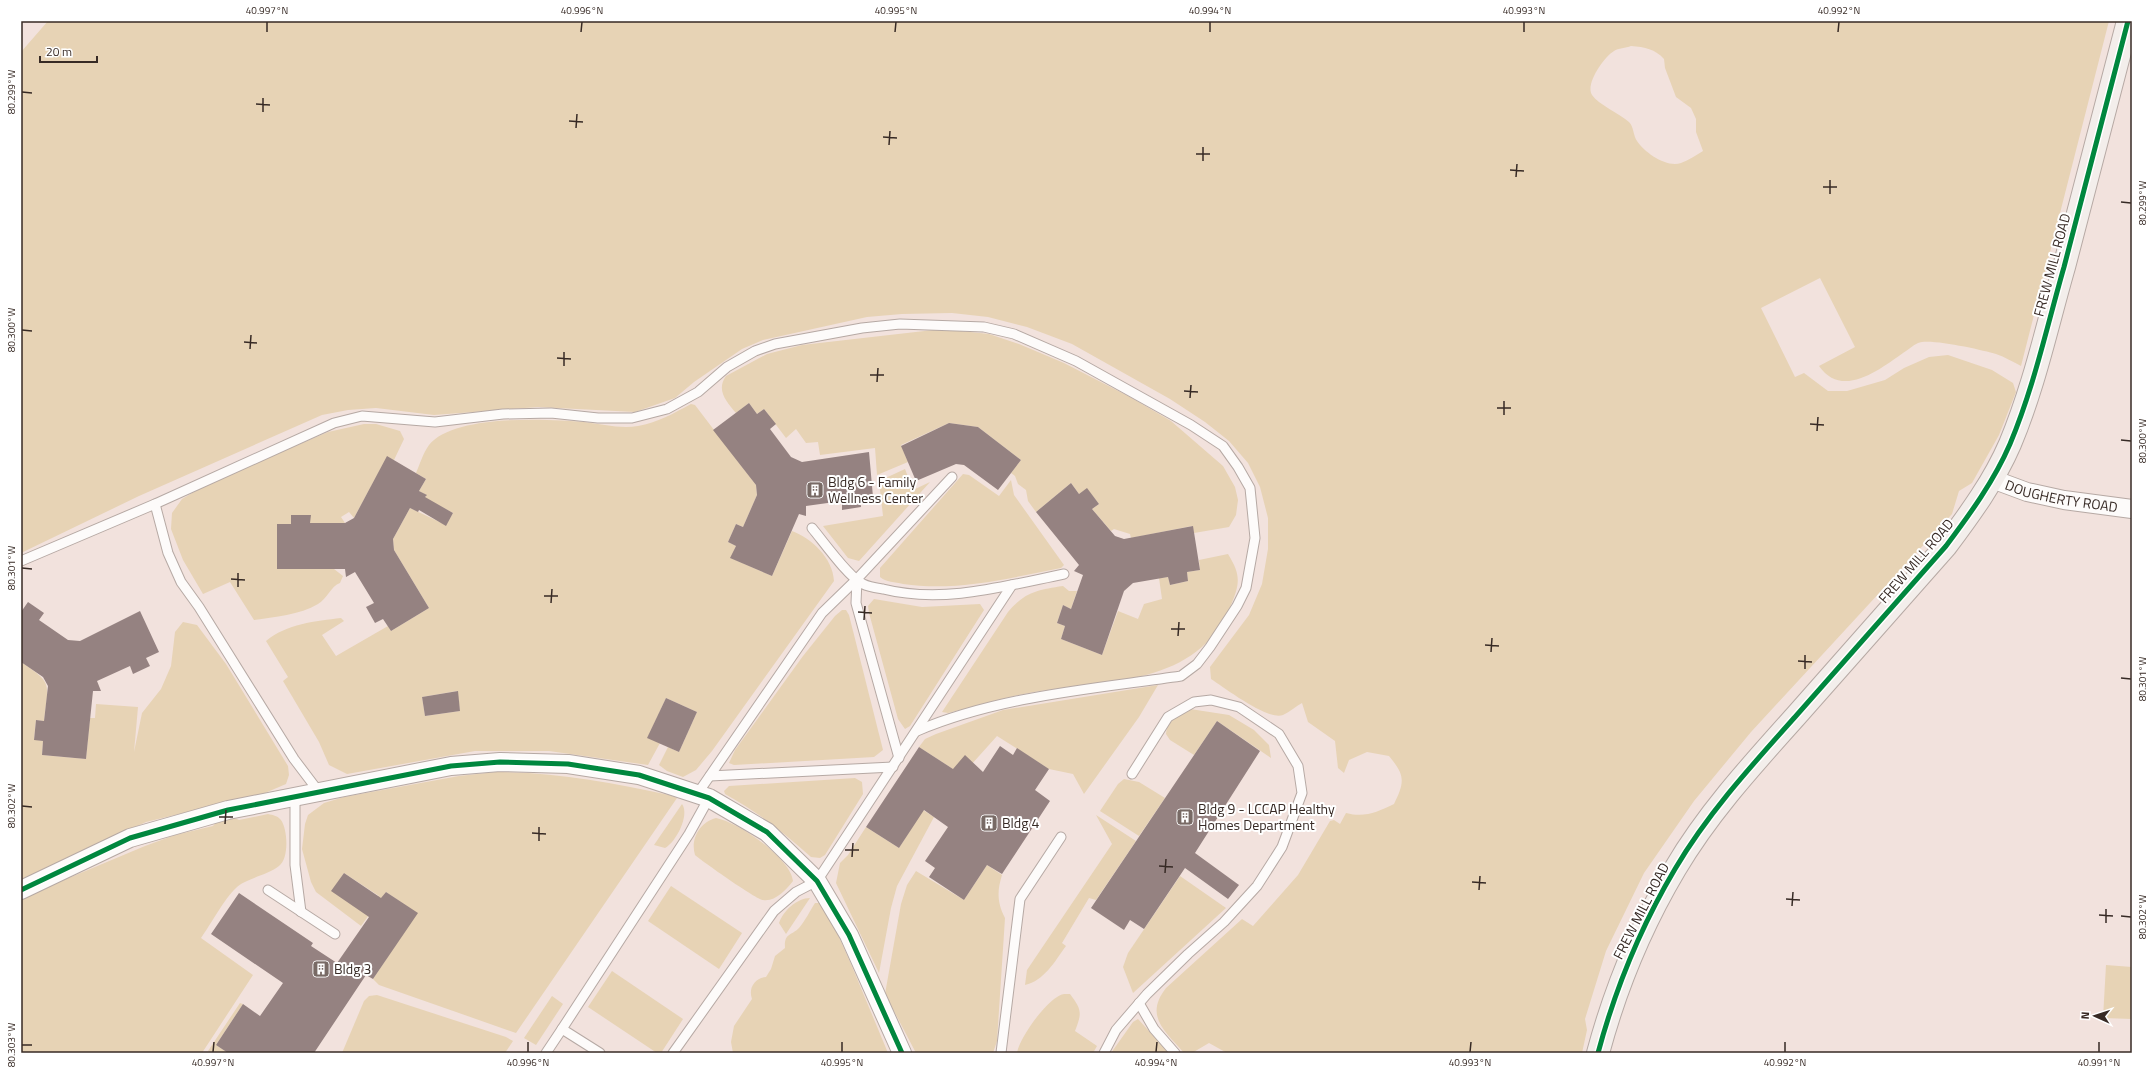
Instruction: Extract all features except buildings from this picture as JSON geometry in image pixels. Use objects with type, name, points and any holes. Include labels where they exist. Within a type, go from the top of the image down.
[{"type":"street","name":"FREW MILL ROAD","points":[[1598,1053],[1609,1012],[1626,963],[1648,917],[1676,868],[1707,822],[1741,778],[1946,546],[1967,519],[1992,478],[2009,445],[2032,381],[2092,163],[2128,21]]},
{"type":"street","name":"DOUGHERTY ROAD","points":[[1992,478],[2027,492],[2064,500],[2132,509]]},
{"type":"street","points":[[21,890],[130,838],[228,810],[451,766],[500,762],[568,764],[640,776],[704,795],[767,832],[817,881],[849,935],[902,1053]]},
{"type":"lane","points":[[21,561],[155,504],[334,423],[362,416],[435,422],[504,414],[551,413],[598,418],[632,418],[666,409],[698,392],[727,367],[755,351],[775,344],[862,328],[900,324],[984,327],[1014,334],[1076,362],[1132,391],[1191,425],[1223,446],[1238,467],[1250,488],[1255,538],[1246,588],[1223,630],[1197,664],[1180,676],[1048,696],[999,706],[939,722],[917,731]]},
{"type":"lane","points":[[546,1053],[684,840],[704,795],[710,776],[822,613],[952,477]]},
{"type":"lane","points":[[155,504],[168,553],[181,582],[199,607],[294,759],[319,792]]},
{"type":"lane","points":[[812,528],[856,579],[863,584],[911,594],[944,595],[1064,574]]},
{"type":"lane","points":[[856,579],[856,603],[899,758]]},
{"type":"lane","points":[[673,1053],[774,911],[796,892],[817,881],[917,731],[1012,584]]},
{"type":"lane","points":[[1104,1053],[1116,1030],[1139,1003],[1188,954],[1224,922],[1257,886],[1282,847],[1302,793],[1298,766],[1279,734],[1239,707],[1211,700],[1194,702],[1168,717],[1132,774]]},
{"type":"lane","points":[[710,776],[893,767]]},
{"type":"lane","points":[[295,796],[295,865],[301,912]]},
{"type":"lane","points":[[1001,1053],[1020,898],[1061,837]]},
{"type":"lane","points":[[268,890],[334,934]]},
{"type":"lane","points":[[1139,1003],[1154,1029],[1175,1053]]},
{"type":"lane","points":[[562,1029],[600,1053]]},
{"type":"shaded area","points":[[48,21],[2109,21],[2021,366],[1989,352],[1956,345],[1924,342],[1914,345],[1883,367],[1861,378],[1849,381],[1838,380],[1828,376],[1819,366],[1855,347],[1820,278],[1761,308],[1795,377],[1804,373],[1828,391],[1847,391],[1885,380],[1904,368],[1929,357],[1948,355],[1992,370],[2013,383],[2016,392],[1999,435],[1972,483],[1959,491],[1952,514],[1751,732],[1694,801],[1644,873],[1606,951],[1585,1019],[1587,1030],[1582,1053],[1227,1053],[1209,1043],[1192,1053],[1184,1053],[1170,1038],[1160,1023],[1157,1015],[1157,1007],[1160,998],[1166,988],[1242,919],[1253,926],[1298,875],[1330,821],[1334,820],[1340,824],[1346,813],[1359,815],[1371,813],[1394,804],[1400,790],[1402,779],[1401,774],[1389,756],[1367,752],[1349,760],[1344,773],[1338,768],[1335,741],[1308,722],[1302,703],[1283,715],[1276,716],[1257,709],[1211,679],[1210,667],[1249,615],[1262,584],[1268,549],[1268,518],[1260,487],[1248,463],[1229,441],[1205,422],[1170,399],[1072,344],[1027,327],[988,317],[952,313],[902,314],[867,317],[763,340],[742,349],[694,382],[675,398],[635,412],[538,407],[434,415],[376,408],[348,410],[322,415],[139,496],[21,553],[21,52]],"holes":[[[1631,46],[1653,51],[1664,59],[1665,68],[1676,97],[1691,108],[1696,119],[1696,132],[1703,151],[1690,159],[1675,164],[1663,161],[1651,155],[1637,141],[1632,126],[1629,122],[1599,102],[1592,95],[1591,84],[1593,78],[1605,59],[1616,50]]]},
{"type":"shaded area","points":[[942,329],[989,334],[1019,344],[1064,363],[1130,397],[1171,421],[1223,466],[1235,487],[1238,500],[1236,515],[1229,527],[1194,533],[1192,526],[1131,538],[1130,534],[1114,529],[1111,531],[1092,509],[1099,504],[1087,489],[1079,494],[1071,483],[1036,512],[1028,501],[1026,490],[1018,484],[1015,476],[1011,473],[1021,460],[978,427],[949,423],[901,445],[908,462],[877,475],[875,448],[820,455],[818,442],[806,443],[796,429],[786,438],[764,409],[757,414],[749,403],[736,413],[726,400],[722,391],[723,381],[726,376],[767,354],[802,345]]},
{"type":"shaded area","points":[[691,404],[695,405],[756,485],[757,495],[743,527],[736,524],[728,542],[736,546],[731,558],[772,576],[792,531],[799,534],[820,550],[830,564],[834,581],[712,751],[696,770],[683,777],[667,771],[659,765],[668,747],[679,752],[697,712],[666,698],[648,737],[660,743],[648,765],[549,751],[475,751],[347,774],[329,765],[319,742],[283,681],[288,677],[266,641],[274,635],[292,627],[312,622],[341,618],[344,621],[322,635],[336,656],[388,626],[391,631],[429,608],[394,550],[393,539],[410,508],[446,525],[453,513],[425,498],[426,495],[419,491],[426,479],[416,473],[423,455],[429,445],[441,435],[459,428],[479,423],[548,420],[631,427],[652,423]],"holes":[[[457,691],[460,711],[425,716],[422,697]]]},
{"type":"shaded area","points":[[364,424],[376,424],[400,431],[404,439],[394,460],[387,457],[354,518],[349,512],[341,517],[345,523],[310,523],[310,515],[291,515],[291,524],[277,524],[277,569],[334,569],[343,576],[340,583],[334,587],[321,602],[311,608],[287,615],[254,620],[230,582],[203,594],[183,560],[171,529],[172,513],[182,499],[209,483],[328,432]]},
{"type":"shaded area","points":[[905,469],[913,490],[930,482],[859,561],[848,558],[823,526],[883,516],[879,481]]},
{"type":"shaded area","points":[[963,474],[969,475],[999,496],[1011,480],[1014,495],[1064,565],[1061,568],[1022,576],[963,585],[923,586],[891,582],[880,577],[880,568]]},
{"type":"shaded area","points":[[1228,554],[1235,568],[1238,579],[1231,605],[1216,632],[1196,652],[1173,665],[1147,675],[1119,681],[1034,692],[948,713],[942,712],[1008,612],[1014,605],[1026,596],[1046,589],[1063,586],[1069,591],[1077,591],[1071,609],[1063,605],[1057,623],[1065,626],[1061,639],[1102,655],[1118,611],[1138,619],[1144,604],[1162,599],[1159,578],[1168,577],[1170,585],[1188,581],[1187,572],[1200,570],[1199,560]]},
{"type":"shaded area","points":[[874,599],[922,607],[980,604],[984,610],[910,726],[905,729],[898,719],[869,613],[868,606]]},
{"type":"shaded area","points":[[842,610],[846,610],[849,615],[883,750],[874,757],[734,765],[729,763],[735,750],[803,656],[835,616]]},
{"type":"shaded area","points":[[183,622],[197,625],[226,664],[288,766],[289,775],[286,784],[265,793],[146,822],[21,880],[21,662],[39,675],[44,680],[46,686],[47,699],[44,721],[36,720],[34,739],[43,741],[42,755],[86,759],[90,718],[95,718],[96,704],[138,707],[134,752],[142,713],[161,689],[171,666],[175,632]]},
{"type":"shaded area","points":[[1158,685],[1139,717],[1084,794],[1073,774],[1049,769],[997,736],[962,775],[919,747],[925,739],[936,734],[1003,710]]},
{"type":"shaded area","points":[[1190,709],[1229,715],[1254,730],[1269,745],[1271,758],[1217,721],[1194,755],[1170,740],[1166,734],[1171,721]]},
{"type":"shaded area","points":[[495,772],[517,772],[561,776],[626,786],[677,798],[516,1033],[379,985],[373,979],[417,913],[386,892],[361,926],[316,892],[311,882],[302,849],[305,824],[308,815],[324,803],[344,797],[459,776]],"holes":[[[344,873],[379,896],[332,891]]]},
{"type":"shaded area","points":[[855,778],[862,782],[863,794],[825,855],[820,858],[811,857],[770,823],[725,794],[724,791],[729,786]]},
{"type":"shaded area","points":[[1124,779],[1139,782],[1165,798],[1139,836],[1100,811],[1118,784]]},
{"type":"shaded area","points":[[682,804],[684,809],[683,821],[681,828],[673,840],[665,848],[654,845]]},
{"type":"shaded area","points":[[923,810],[934,817],[897,886],[891,908],[879,973],[836,883],[840,863],[848,855],[866,827],[899,848]]},
{"type":"shaded area","points":[[268,814],[274,815],[281,820],[285,830],[285,857],[279,866],[245,882],[236,888],[222,905],[201,938],[253,975],[202,1053],[21,1053],[21,898],[175,835],[213,826],[217,821],[232,817],[239,820]]},
{"type":"shaded area","points":[[1096,815],[1136,841],[1096,900],[1089,898],[1062,943],[1066,946],[1053,964],[1038,979],[1025,985],[1027,970],[1112,844]]},
{"type":"shaded area","points":[[716,818],[737,826],[762,842],[774,852],[790,872],[793,881],[784,891],[772,899],[763,900],[729,880],[695,855],[695,837],[705,823]]},
{"type":"shaded area","points":[[987,865],[1002,875],[999,886],[999,902],[1005,918],[997,1041],[993,1053],[916,1053],[885,994],[901,904],[907,885],[916,871],[964,900]]},
{"type":"shaded area","points":[[1180,876],[1226,908],[1133,993],[1123,967],[1128,953]]},
{"type":"shaded area","points":[[671,886],[742,933],[719,969],[648,921]]},
{"type":"shaded area","points":[[810,898],[786,934],[779,923],[781,918],[791,906],[800,900]]},
{"type":"shaded area","points":[[815,903],[819,903],[835,928],[888,1053],[733,1053],[731,1042],[734,1026],[752,999],[751,991],[753,984],[759,979],[766,977],[771,969],[775,956],[785,948],[787,937],[799,928]]},
{"type":"shaded area","points":[[2106,965],[2132,967],[2132,1019],[2103,1018]]},
{"type":"shaded area","points":[[612,971],[683,1019],[661,1053],[657,1053],[588,1007]]},
{"type":"shaded area","points":[[1070,994],[1079,1008],[1080,1016],[1075,1031],[1097,1046],[1093,1053],[1017,1053],[1019,1046],[1029,1028],[1043,1010],[1058,996]]},
{"type":"shaded area","points":[[377,995],[506,1037],[513,1041],[505,1053],[342,1053],[364,1001],[369,996]]},
{"type":"shaded area","points":[[552,996],[563,1004],[536,1045],[524,1038]]},
{"type":"shaded area","points":[[240,1003],[243,1004],[216,1045],[228,1053],[211,1053],[208,1051]]},
{"type":"shaded area","points":[[1138,1019],[1169,1053],[1111,1053],[1133,1022]]},
{"type":"cycle path","points":[[1598,1053],[1621,981],[1640,935],[1662,891],[1688,848],[1716,809],[1747,771],[1946,546],[1981,497],[2004,458],[2019,422],[2040,356],[2128,21]]},
{"type":"cycle path","points":[[21,890],[130,838],[228,810],[451,766],[500,762],[568,764],[639,775],[709,798],[767,832],[817,881],[849,935],[902,1053]]},
{"type":"place","name":"Bldg 6 - Family Wellness Center","points":[[815,490]]},
{"type":"place","name":"Bldg 9 - LCCAP Healthy Homes Department","points":[[1185,817]]},
{"type":"place","name":"Bldg 4","points":[[989,823]]},
{"type":"place","name":"Bldg 3","points":[[321,969]]}]
